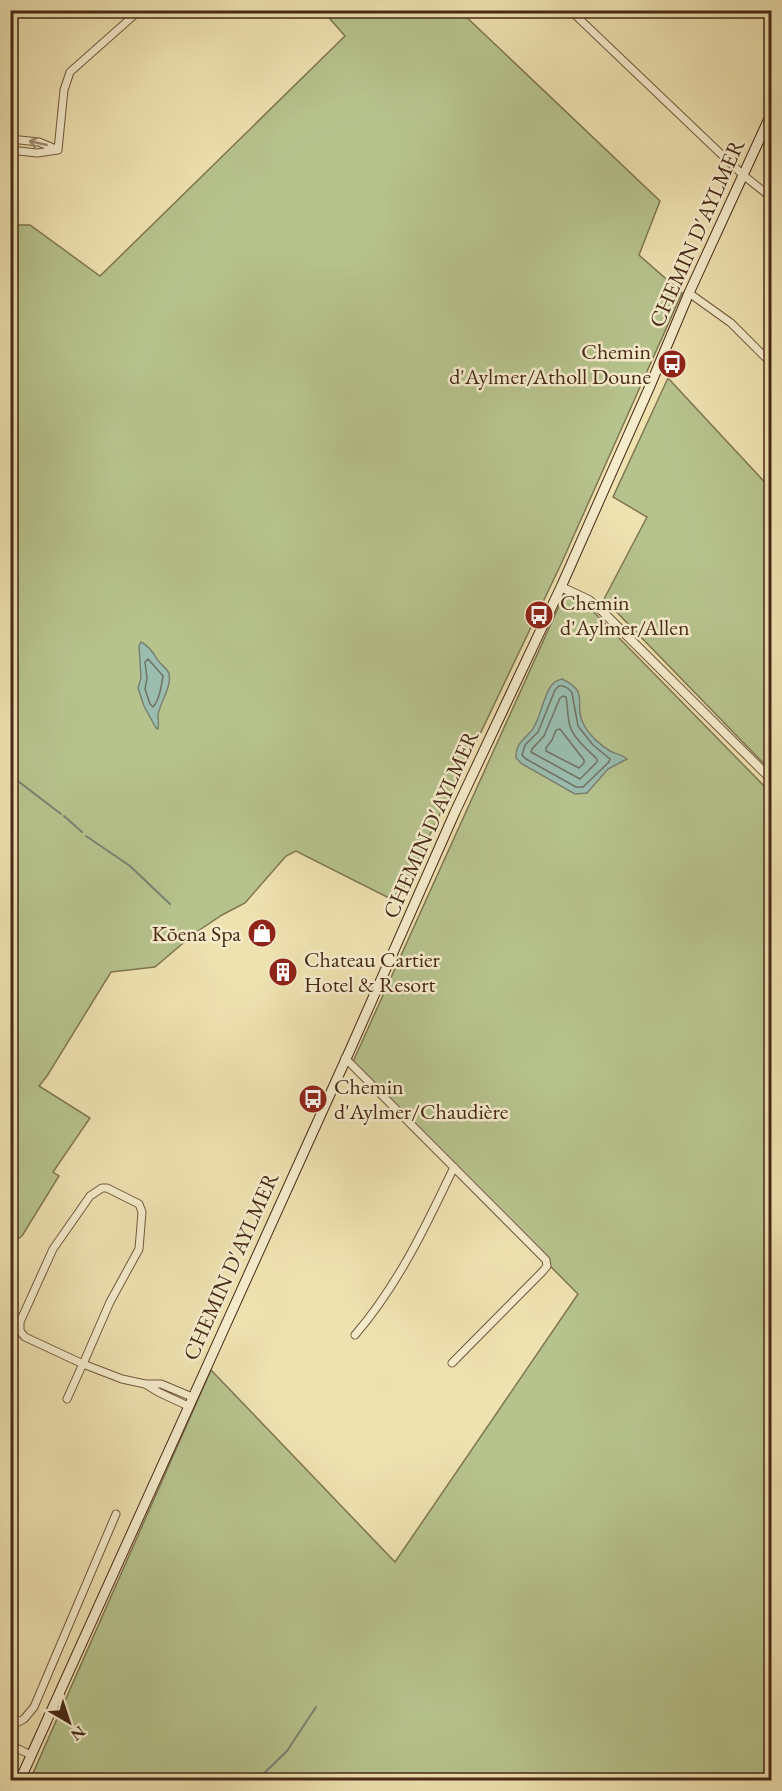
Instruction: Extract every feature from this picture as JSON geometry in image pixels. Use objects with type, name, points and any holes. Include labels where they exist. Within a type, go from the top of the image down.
[{"type":"main road","name":"CHEMIN D'AYLMER","points":[[20,1780],[457,808],[561,587],[689,293],[771,112]]},
{"type":"street","points":[[58,150],[64,90],[70,72],[140,10]]},
{"type":"street","points":[[570,10],[743,175],[771,198]]},
{"type":"street","points":[[771,10],[771,16]]},
{"type":"street","points":[[10,139],[39,142],[58,150]]},
{"type":"street","points":[[10,150],[37,153],[58,150]]},
{"type":"street","points":[[689,293],[731,323],[771,364]]},
{"type":"street","points":[[561,587],[589,600],[602,611],[771,780]]},
{"type":"street","points":[[345,1058],[546,1260],[547,1266],[452,1364]]},
{"type":"street","points":[[355,1335],[403,1268],[454,1167]]},
{"type":"street","points":[[20,1331],[20,1322],[49,1256],[94,1192],[107,1188],[136,1201],[141,1208],[140,1245],[137,1254],[110,1302],[67,1399]]},
{"type":"street","points":[[10,1328],[83,1364],[122,1379],[145,1384],[161,1384],[190,1401]]},
{"type":"street","points":[[10,1726],[24,1719],[34,1707],[116,1514]]},
{"type":"street","points":[[10,1745],[31,1755]]},
{"type":"green space","points":[[323,11],[460,11],[660,201],[639,255],[682,293],[562,562],[453,791],[397,902],[296,851],[286,856],[245,903],[195,933],[155,967],[111,972],[39,1086],[90,1118],[53,1172],[59,1176],[22,1236],[13,1242],[10,1240],[10,225],[30,225],[100,276],[345,36]]},
{"type":"green space","points":[[668,378],[771,489],[771,771],[604,599],[647,517],[613,497]]},
{"type":"green space","points":[[564,595],[577,595],[771,793],[771,1780],[30,1780],[211,1370],[395,1562],[578,1294],[351,1066]]},
{"type":"water","points":[[141,642],[150,649],[169,674],[169,684],[158,715],[158,729],[144,706],[138,688],[141,678],[139,646]]},
{"type":"water","points":[[562,679],[571,684],[579,694],[580,716],[591,735],[606,749],[627,759],[608,769],[587,793],[575,794],[522,764],[516,758],[519,746],[535,725],[548,691],[553,683]]},
{"type":"waterway","points":[[10,775],[61,814]]},
{"type":"waterway","points":[[64,816],[82,832]]},
{"type":"waterway","points":[[86,836],[130,866],[170,904]]},
{"type":"waterway","points":[[257,1780],[287,1751],[316,1707]]},
{"type":"place","name":"Chemin d'Aylmer/Atholl Doune","points":[[672,364]]},
{"type":"place","name":"Chemin d'Aylmer/Allen","points":[[539,615]]},
{"type":"place","name":"Kōena Spa","points":[[262,933]]},
{"type":"place","name":"Chateau Cartier Hotel & Resort","points":[[283,972]]},
{"type":"place","name":"Chemin d'Aylmer/Chaudière","points":[[313,1099]]}]
